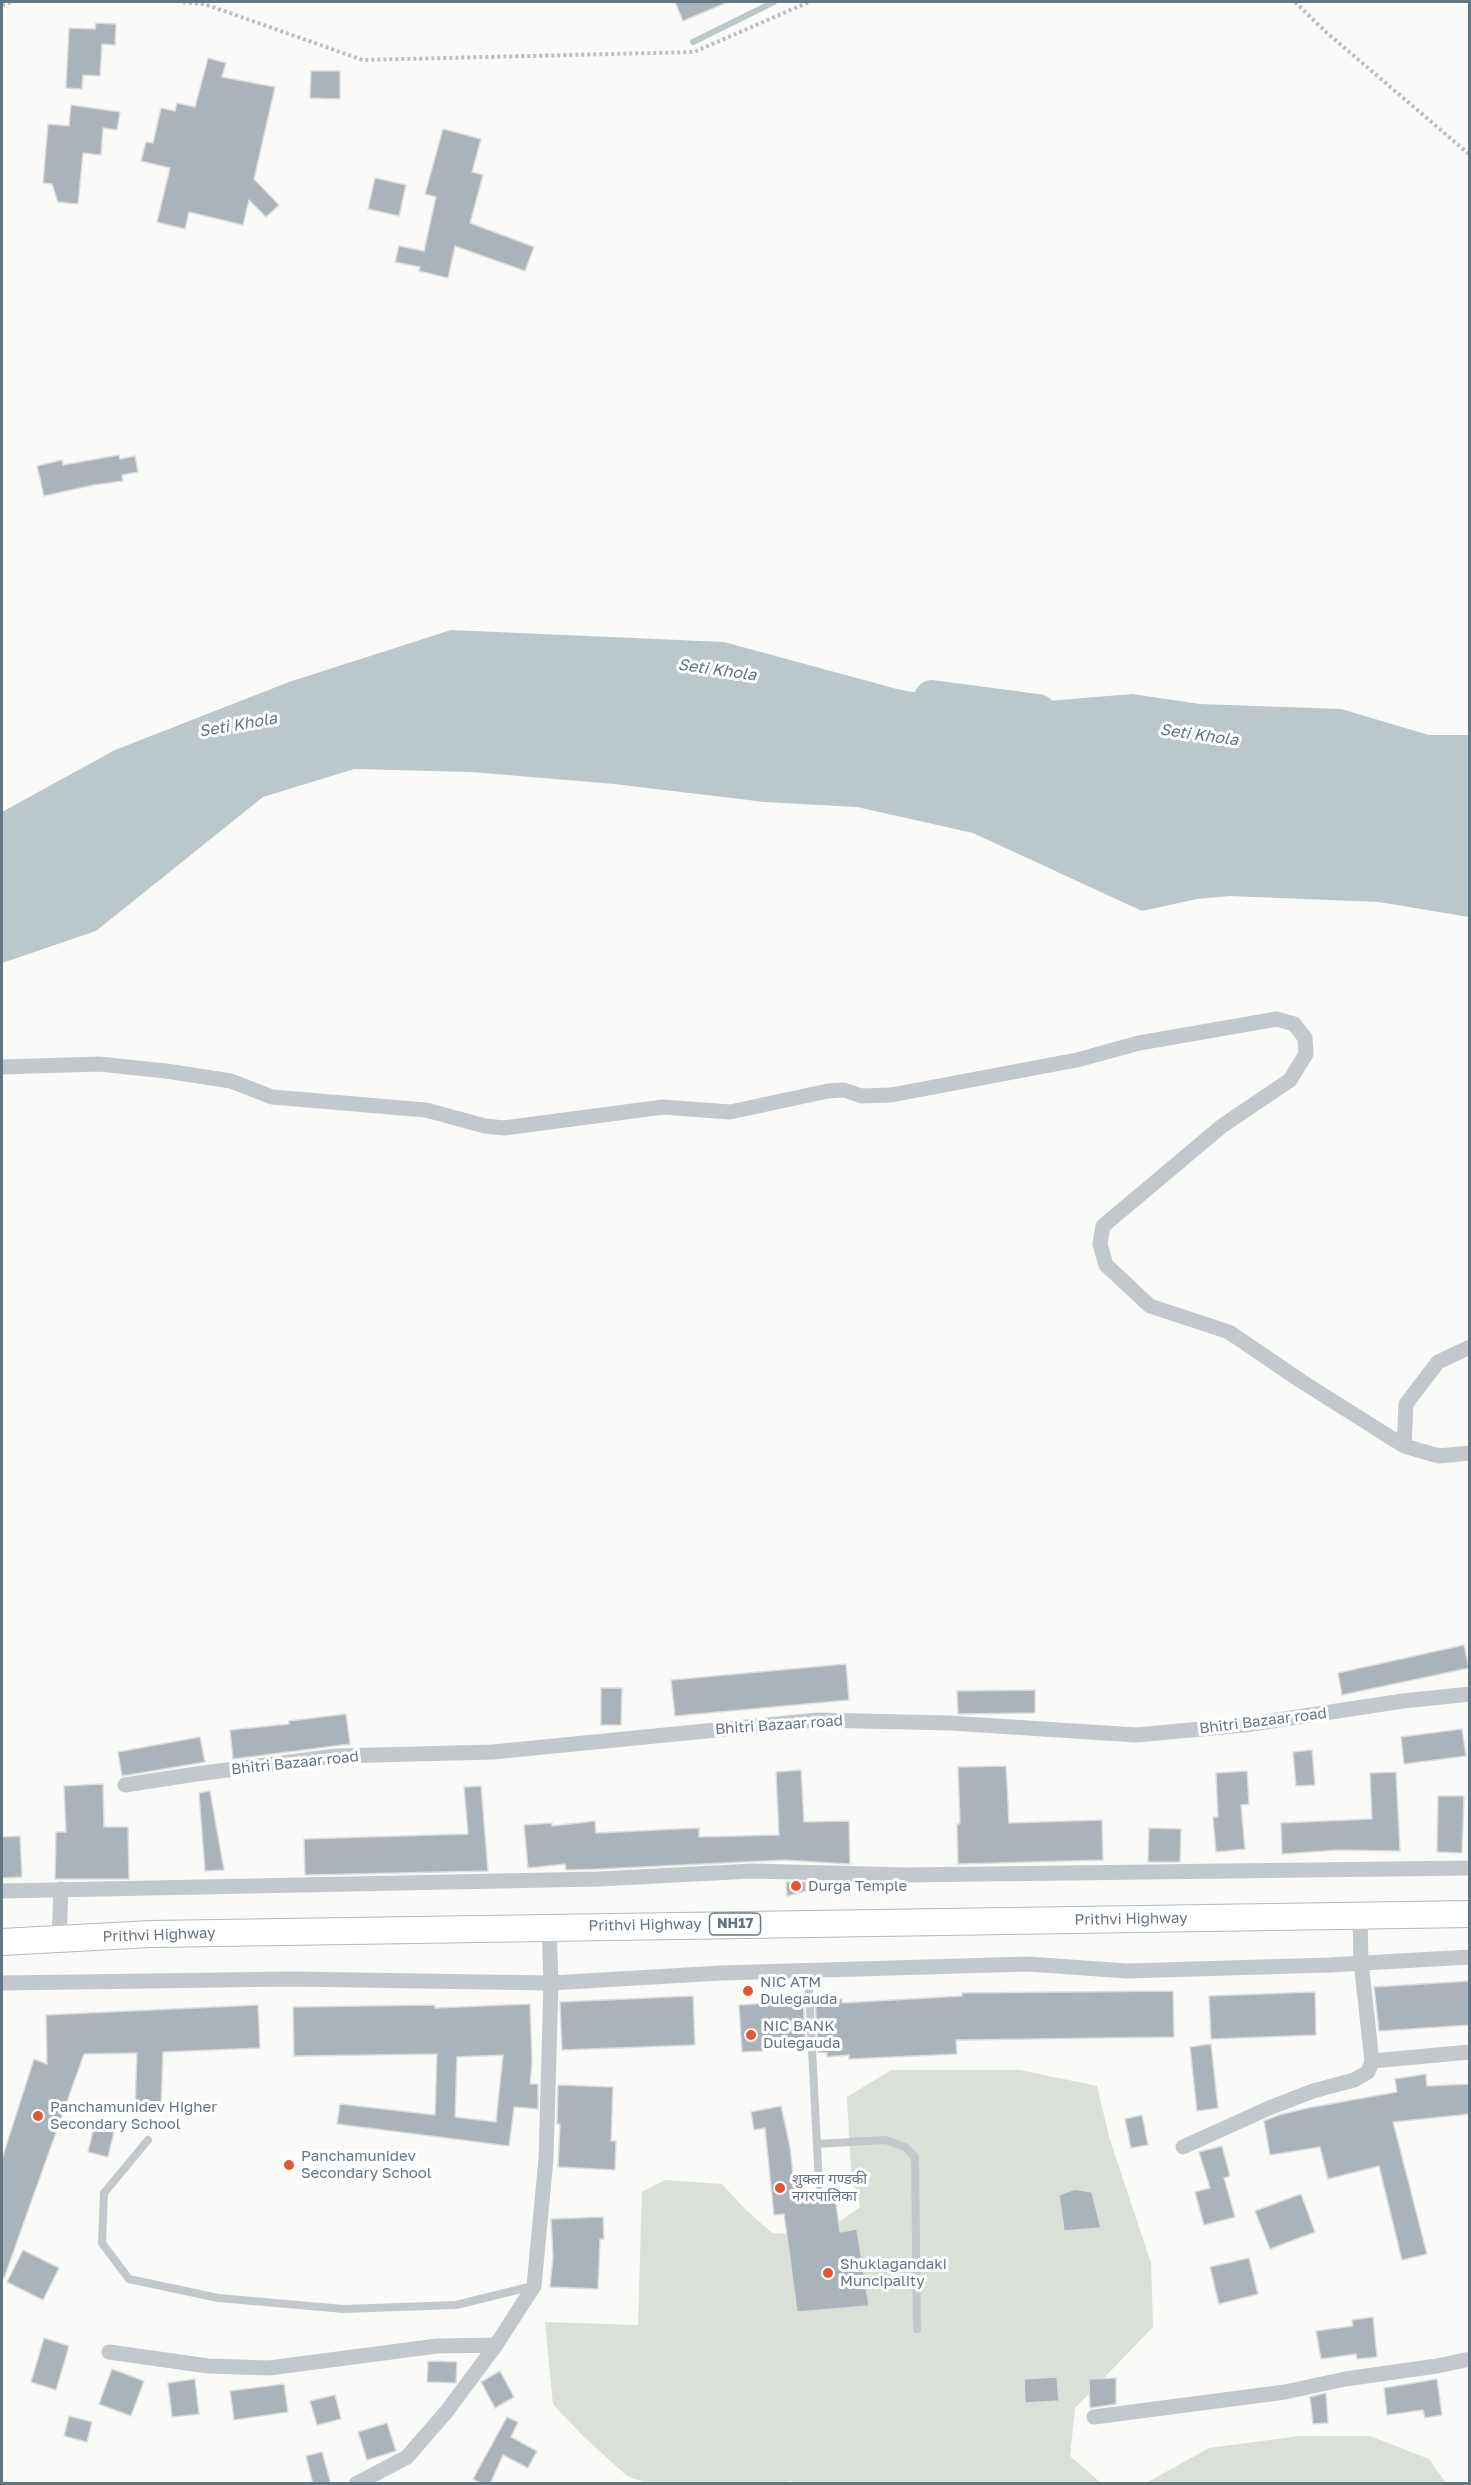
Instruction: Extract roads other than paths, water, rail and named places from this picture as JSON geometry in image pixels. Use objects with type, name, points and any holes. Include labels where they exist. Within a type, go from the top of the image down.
[{"type":"highway","name":"Prithvi Highway","points":[[2,1942],[151,1934],[549,1926],[1470,1914]]},
{"type":"street","points":[[2,1066],[99,1064],[166,1071],[231,1081],[272,1097],[426,1110],[485,1126],[504,1128],[663,1107],[730,1112],[828,1091],[844,1090],[862,1096],[891,1095],[1077,1060],[1139,1044],[1277,1019],[1294,1024],[1305,1038],[1306,1054],[1290,1080],[1222,1126],[1103,1226],[1100,1244],[1106,1264],[1150,1306],[1229,1332],[1404,1446],[1439,1456],[1470,1454]]},
{"type":"street","points":[[1404,1446],[1406,1404],[1438,1362],[1470,1347]]},
{"type":"street","name":"Bhitri Bazaar road","points":[[125,1785],[336,1756],[493,1752],[817,1720],[950,1723],[1136,1736],[1245,1725],[1403,1701],[1470,1694]]},
{"type":"street","points":[[2,1891],[599,1879],[753,1871],[904,1875],[1470,1868]]},
{"type":"street","points":[[58,1939],[61,1889]]},
{"type":"street","points":[[1183,2147],[1269,2108],[1313,2091],[1354,2080],[1368,2072],[1372,2061],[1361,1962],[1360,1916]]},
{"type":"street","points":[[356,2484],[407,2457],[447,2411],[534,2286],[546,2159],[551,1983],[549,1926]]},
{"type":"street","points":[[2,1983],[50,1980],[291,1979],[551,1983],[1028,1964],[1127,1971],[1329,1965],[1470,1956]]},
{"type":"street","points":[[1372,2061],[1470,2052]]},
{"type":"street","points":[[109,2352],[208,2366],[269,2368],[437,2346],[495,2345]]},
{"type":"street","points":[[1094,2418],[1285,2392],[1345,2379],[1470,2359]]},
{"type":"lane","points":[[808,1971],[819,2185]]},
{"type":"lane","points":[[148,2140],[104,2193],[102,2243],[129,2279],[218,2298],[344,2309],[456,2306],[534,2286]]},
{"type":"lane","points":[[817,2144],[885,2140],[905,2147],[915,2157],[917,2329]]},
{"type":"water","points":[[451,630],[724,642],[897,689],[988,706],[1132,694],[1200,704],[1341,709],[1429,735],[1469,735],[1469,917],[1379,902],[1230,896],[1197,899],[1142,911],[973,833],[857,807],[765,802],[614,784],[472,772],[354,769],[263,797],[96,931],[2,963],[2,812],[115,750],[289,682]]},
{"type":"waterway","points":[[693,42],[774,2]]},
{"type":"waterway","name":"Seti Khola","points":[[932,698],[1038,712]]},
{"type":"place","name":"Durga Temple","points":[[796,1886]]},
{"type":"place","name":"NIC ATM Dulegauda","points":[[748,1991]]},
{"type":"place","name":"NIC BANK Dulegauda","points":[[751,2035]]},
{"type":"place","name":"Panchamunidev Higher Secondary School","points":[[38,2116]]},
{"type":"place","name":"Panchamunidev Secondary School","points":[[289,2165]]},
{"type":"place","name":"शुक्ला गण्डकी नगरपालिका","points":[[780,2188]]},
{"type":"place","name":"Shuklagandaki Muncipality","points":[[828,2273]]}]
